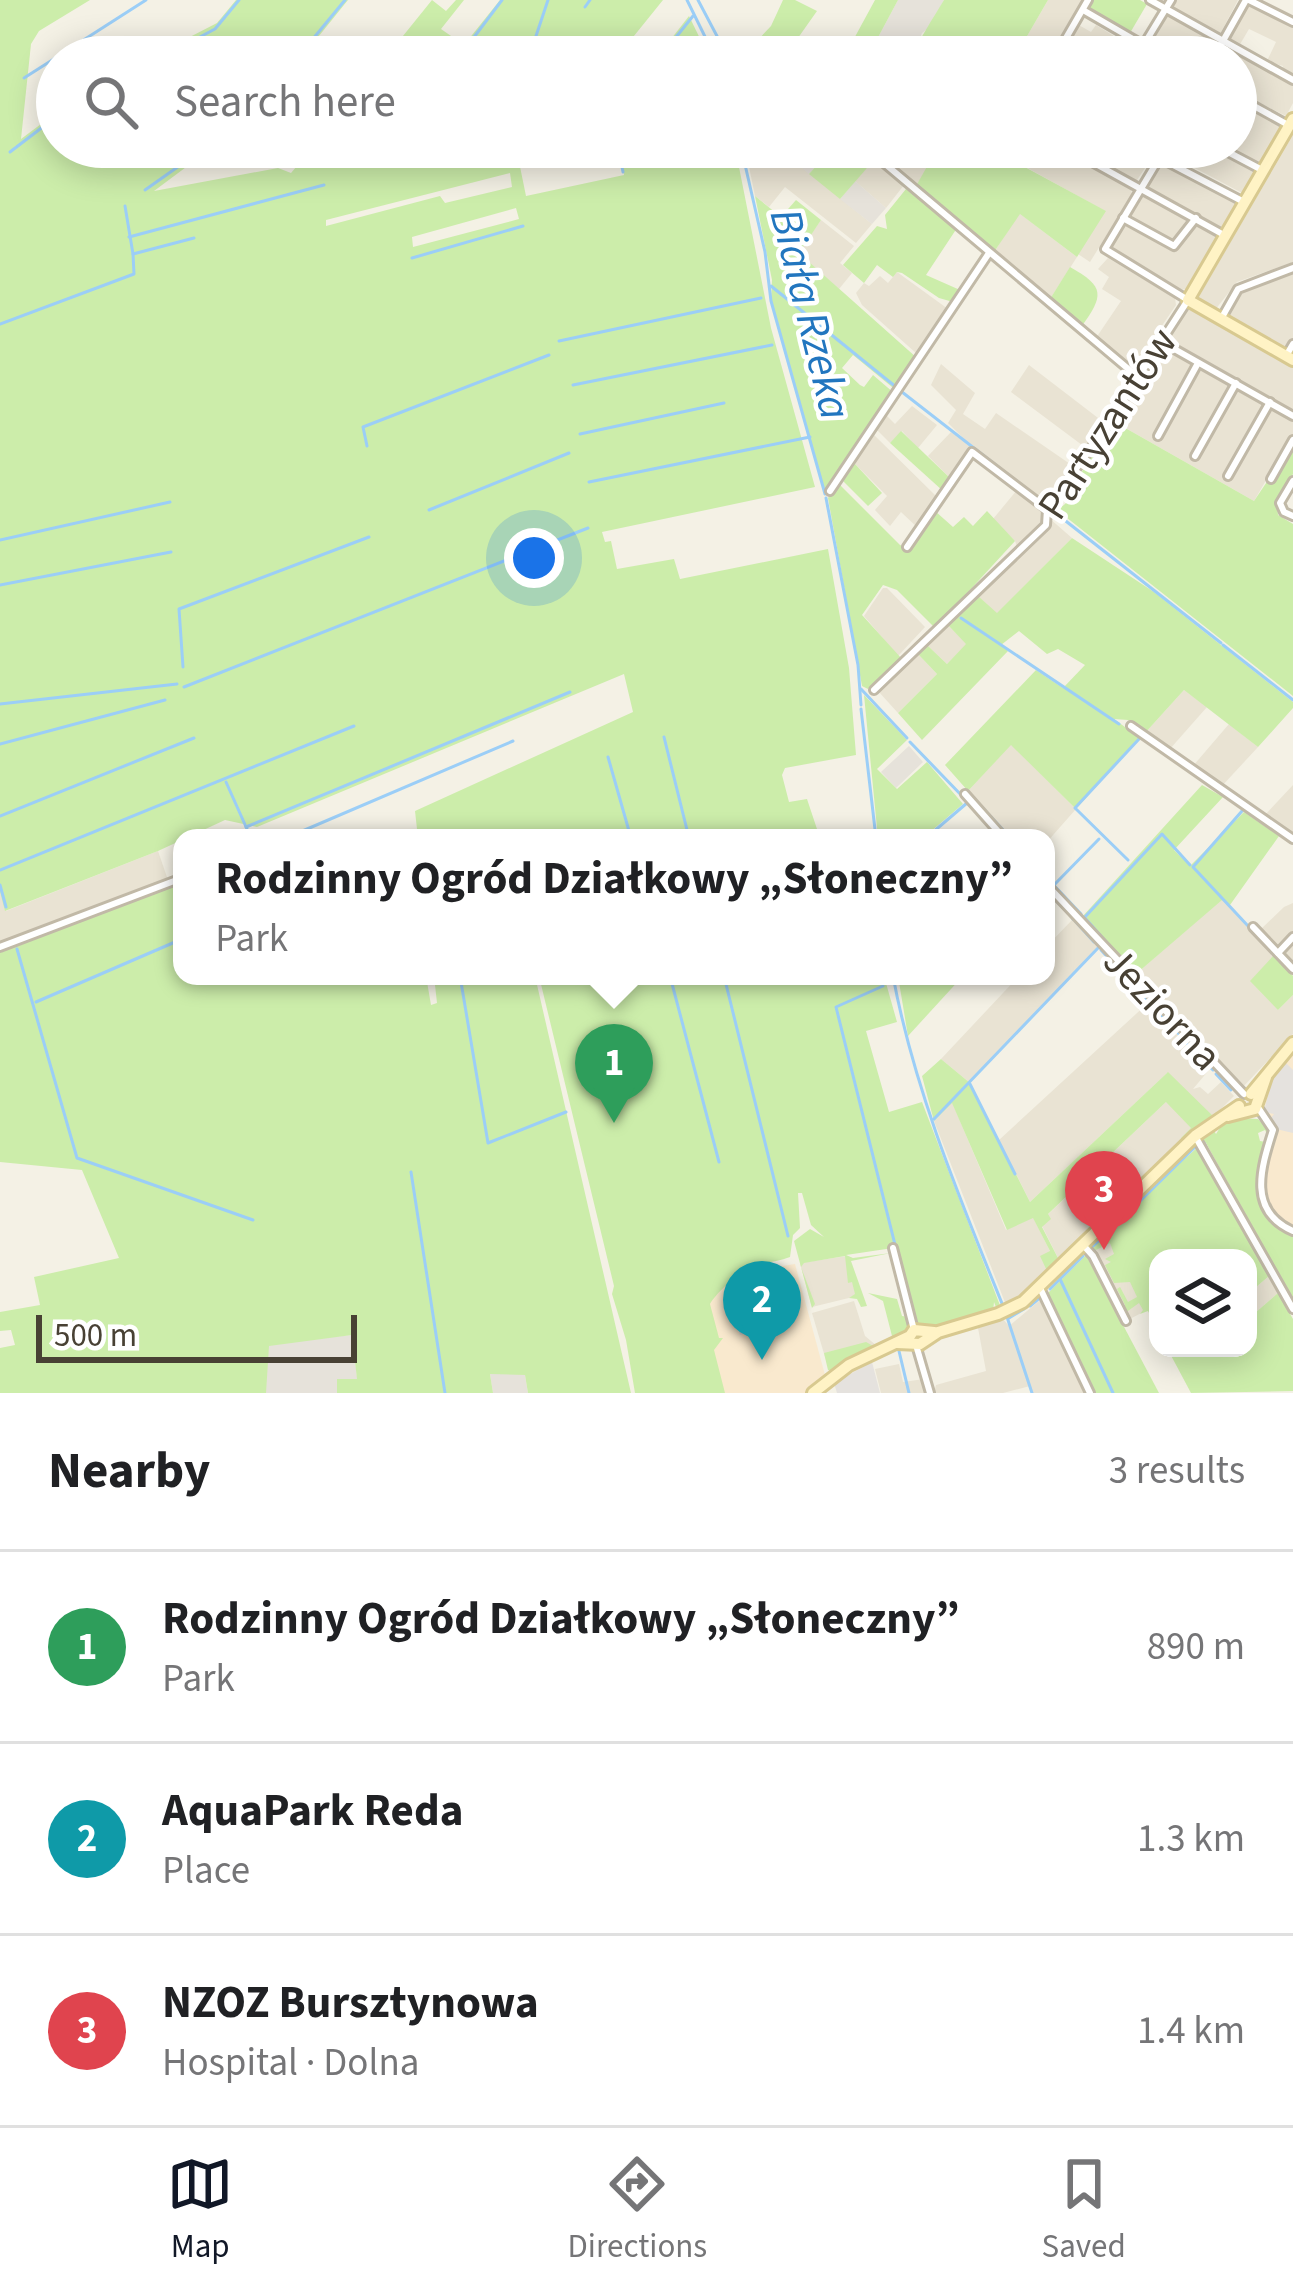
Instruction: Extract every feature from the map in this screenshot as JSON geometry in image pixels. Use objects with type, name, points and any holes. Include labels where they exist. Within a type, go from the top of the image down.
[{"type":"main road","name":"Partyzantów","points":[[1188,300],[1292,124]]},
{"type":"main road","points":[[1188,300],[1291,353]]},
{"type":"main road","points":[[813,1393],[849,1365],[916,1331],[938,1332],[1005,1311],[1040,1288],[1195,1136],[1248,1103],[1293,1043]]},
{"type":"street","points":[[1069,36],[1088,0]]},
{"type":"street","points":[[1150,0],[1216,36]]},
{"type":"street","points":[[1150,36],[1171,0]]},
{"type":"street","points":[[1225,36],[1247,0],[1293,22]]},
{"type":"street","points":[[1083,10],[1127,36]]},
{"type":"street","points":[[1257,59],[1293,80]]},
{"type":"street","points":[[1257,106],[1292,124]]},
{"type":"street","points":[[889,168],[1138,378]]},
{"type":"street","points":[[1102,168],[1227,236]]},
{"type":"street","points":[[1154,168],[1105,249],[1188,300]]},
{"type":"street","points":[[1179,168],[1247,204]]},
{"type":"street","points":[[1257,168],[1265,172]]},
{"type":"street","points":[[1123,218],[1174,246],[1196,218]]},
{"type":"street","points":[[830,491],[989,254]]},
{"type":"street","points":[[1221,319],[1238,289],[1293,268]]},
{"type":"street","name":"Partyzantów","points":[[874,690],[1046,525],[1047,509],[1188,300]]},
{"type":"street","points":[[1162,342],[1293,416]]},
{"type":"street","points":[[1158,436],[1198,363]]},
{"type":"street","points":[[1195,456],[1236,383]]},
{"type":"street","points":[[1228,476],[1270,402]]},
{"type":"street","points":[[1270,479],[1293,440]]},
{"type":"street","points":[[907,547],[972,452],[1047,509]]},
{"type":"street","points":[[1293,481],[1281,507],[1293,516]]},
{"type":"street","points":[[1131,726],[1293,839]]},
{"type":"street","points":[[965,794],[996,829]]},
{"type":"street","points":[[0,946],[173,881]]},
{"type":"street","name":"Jeziorna","points":[[1055,894],[1248,1103]]},
{"type":"street","points":[[1253,927],[1293,969]]},
{"type":"street","points":[[1278,953],[1293,937]]},
{"type":"street","points":[[1248,1103],[1273,1130],[1260,1194],[1271,1216],[1293,1231]]},
{"type":"street","points":[[1195,1136],[1293,1309]]},
{"type":"street","points":[[1084,1246],[1094,1256],[1126,1321]]},
{"type":"street","points":[[892,1248],[930,1393]]},
{"type":"street","points":[[1040,1288],[1090,1393]]},
{"type":"shaded area","points":[[898,0],[944,0],[921,36],[879,36]]},
{"type":"shaded area","points":[[1048,0],[1084,0],[1062,36],[1027,36]]},
{"type":"shaded area","points":[[1174,0],[1238,0],[1219,36],[1153,36]]},
{"type":"shaded area","points":[[1248,4],[1293,26],[1293,79],[1281,73],[1283,66],[1267,61],[1276,42],[1249,29],[1245,36],[1230,36]]},
{"type":"shaded area","points":[[1077,24],[1091,32],[1096,25],[1114,36],[1070,36]]},
{"type":"shaded area","points":[[1257,64],[1293,82],[1293,103],[1286,116],[1257,102]]},
{"type":"shaded area","points":[[1257,112],[1281,125],[1244,194],[1195,168],[1257,168]]},
{"type":"shaded area","points":[[1293,135],[1293,262],[1237,282],[1215,310],[1197,300]]},
{"type":"shaded area","points":[[749,168],[802,168],[872,224],[856,243],[785,187],[769,207],[755,196]]},
{"type":"shaded area","points":[[867,168],[884,168],[904,185],[886,208],[855,181]]},
{"type":"shaded area","points":[[896,168],[927,168],[916,186]]},
{"type":"shaded area","points":[[1027,168],[1093,168],[1131,189],[1090,262],[1078,254],[1105,211]]},
{"type":"shaded area","points":[[1108,168],[1145,168],[1135,183]]},
{"type":"shaded area","points":[[1157,168],[1173,168],[1237,207],[1186,289],[1180,290],[1112,246]]},
{"type":"shaded area","points":[[855,181],[886,208],[872,224],[840,199]]},
{"type":"shaded area","points":[[1019,213],[1077,257],[1050,299],[997,255],[996,249]]},
{"type":"shaded area","points":[[821,220],[854,246],[840,263],[852,273],[839,289],[798,253]]},
{"type":"shaded area","points":[[1108,258],[1175,298],[1176,305],[1132,370],[1096,338],[1121,301],[1102,289],[1109,277],[1098,269]]},
{"type":"shaded area","points":[[897,272],[948,309],[920,352],[862,305],[856,293],[880,276],[888,283]]},
{"type":"shaded area","points":[[1293,272],[1293,355],[1226,315],[1245,289]]},
{"type":"shaded area","points":[[1190,307],[1293,366],[1293,412],[1167,341]]},
{"type":"shaded area","points":[[1168,349],[1293,422],[1293,434],[1254,501],[1113,421]]},
{"type":"shaded area","points":[[941,364],[975,393],[963,414],[985,429],[996,413],[1073,466],[1045,502],[973,447],[951,479],[928,456],[951,432],[969,444],[948,423],[956,410],[931,385]]},
{"type":"shaded area","points":[[1029,365],[1102,421],[1083,450],[1011,392]]},
{"type":"shaded area","points":[[912,406],[937,425],[918,448],[902,431],[890,443],[874,427],[884,413],[895,424]]},
{"type":"shaded area","points":[[871,432],[938,498],[918,528],[901,512],[890,526],[875,510],[887,496],[855,464]]},
{"type":"shaded area","points":[[1017,490],[1072,538],[997,614],[977,595],[1020,555],[1015,541],[993,519]]},
{"type":"shaded area","points":[[883,588],[925,627],[898,656],[864,616]]},
{"type":"shaded area","points":[[948,625],[967,644],[947,664],[927,645]]},
{"type":"shaded area","points":[[918,654],[937,674],[898,713],[879,692]]},
{"type":"shaded area","points":[[1184,690],[1207,707],[1169,750],[1145,733]]},
{"type":"shaded area","points":[[1229,724],[1258,747],[1221,787],[1193,766]]},
{"type":"shaded area","points":[[1011,744],[1076,809],[1055,833],[1055,829],[1003,829],[968,791]]},
{"type":"shaded area","points":[[909,746],[923,762],[896,788],[881,772]]},
{"type":"shaded area","points":[[1293,785],[1293,835],[1292,837],[1263,817]]},
{"type":"shaded area","points":[[158,851],[169,883],[0,945],[0,892],[6,911]]},
{"type":"shaded area","points":[[1222,899],[1249,928],[1260,930],[1293,903],[1293,976],[1273,955],[1278,1010],[1293,995],[1293,1034],[1241,1089],[1136,974]]},
{"type":"shaded area","points":[[1073,919],[1098,947],[970,1083],[941,1059],[1011,985],[1055,985],[1055,938]]},
{"type":"shaded area","points":[[1149,1002],[1209,1070],[1193,1089],[1200,1087],[1208,1094],[1221,1082],[1234,1096],[1212,1118],[1167,1073],[1030,1202],[999,1140]]},
{"type":"shaded area","points":[[1293,1050],[1293,1300],[1274,1264],[1264,1179],[1276,1130],[1264,1112],[1270,1080]]},
{"type":"shaded area","points":[[1285,1062],[1293,1070],[1293,1133],[1276,1129],[1274,1114],[1264,1112],[1271,1081]]},
{"type":"shaded area","points":[[1167,1101],[1194,1131],[1060,1262],[1040,1222]]},
{"type":"shaded area","points":[[952,1102],[1006,1230],[1033,1217],[1050,1251],[1048,1273],[1006,1305],[934,1121]]},
{"type":"shaded area","points":[[1107,1234],[1147,1310],[1128,1320],[1093,1252]]},
{"type":"shaded area","points":[[847,1256],[857,1296],[812,1307],[800,1263]]},
{"type":"shaded area","points":[[795,1264],[823,1379],[808,1393],[724,1393],[695,1280]]},
{"type":"shaded area","points":[[1269,1276],[1278,1293],[1257,1311],[1257,1286]]},
{"type":"shaded area","points":[[786,1279],[797,1319],[740,1335],[728,1295]]},
{"type":"shaded area","points":[[1045,1296],[1088,1393],[1033,1393],[1030,1386],[1003,1393],[934,1393],[936,1385],[986,1371],[978,1328],[1003,1319],[1009,1326]]},
{"type":"shaded area","points":[[854,1301],[865,1336],[877,1346],[830,1374],[812,1313]]},
{"type":"shaded area","points":[[352,1335],[359,1393],[262,1393],[263,1344]]},
{"type":"shaded area","points":[[872,1362],[880,1393],[837,1393],[834,1383]]},
{"type":"shaded area","points":[[899,1364],[903,1382],[924,1379],[927,1393],[881,1393],[875,1369]]},
{"type":"shaded area","points":[[490,1374],[525,1375],[528,1393],[493,1393]]},
{"type":"green space","points":[[0,0],[90,0],[39,31],[31,44],[21,139],[36,128],[36,168],[185,168],[154,191],[278,168],[291,173],[295,168],[520,168],[526,196],[624,175],[623,168],[739,168],[771,328],[815,487],[602,532],[605,542],[611,541],[617,569],[674,559],[680,579],[828,549],[849,668],[856,755],[785,768],[782,775],[789,802],[807,799],[817,829],[417,829],[415,811],[633,712],[624,674],[257,827],[225,820],[206,829],[173,829],[173,844],[5,911],[0,892]],"holes":[[[510,173],[512,187],[445,203],[440,196],[326,226],[326,220]],[[516,208],[519,219],[413,247],[412,237]]]},
{"type":"green space","points":[[236,0],[348,0],[319,36],[192,36],[217,23]]},
{"type":"green space","points":[[432,0],[446,11],[456,0],[464,0],[441,29],[451,36],[403,36]]},
{"type":"green space","points":[[500,0],[663,0],[634,36],[471,36]]},
{"type":"green space","points":[[783,0],[795,0],[817,11],[799,36],[762,36]]},
{"type":"green space","points":[[875,0],[898,0],[879,36],[855,36]]},
{"type":"green space","points":[[944,0],[1048,0],[1027,36],[923,35]]},
{"type":"green space","points":[[1091,0],[1147,4],[1130,33],[1086,9]]},
{"type":"green space","points":[[689,16],[699,36],[673,36]]},
{"type":"green space","points":[[814,168],[867,168],[840,199],[809,174]]},
{"type":"green space","points":[[926,168],[1027,168],[1106,211],[1077,257],[1020,214],[997,254],[916,186]]},
{"type":"green space","points":[[906,189],[957,228],[926,275],[960,290],[953,302],[902,273],[893,277],[877,265],[864,283],[843,265],[877,226],[887,229],[885,215]]},
{"type":"green space","points":[[755,196],[781,217],[796,200],[821,220],[799,253],[917,358],[898,386],[892,387],[853,355],[842,368],[864,387],[873,375],[894,393],[825,493],[771,301],[772,280]]},
{"type":"green space","points":[[1070,267],[1090,280],[1097,293],[1082,326],[1050,299]]},
{"type":"green space","points":[[1113,421],[1254,501],[1293,443],[1293,474],[1277,502],[1278,515],[1293,524],[1293,696],[1057,510],[1071,496]]},
{"type":"green space","points":[[901,431],[951,479],[943,491],[890,443]]},
{"type":"green space","points":[[855,464],[882,493],[868,506],[843,481]]},
{"type":"green space","points":[[838,483],[909,549],[935,511],[953,527],[964,517],[973,526],[987,511],[1015,541],[935,628],[897,590],[883,585],[862,615],[902,659],[868,689],[862,686],[828,498]]},
{"type":"green space","points":[[1072,538],[1154,592],[1293,702],[1293,708],[1258,747],[1184,690],[1145,733],[1128,720],[1114,719],[1140,738],[1076,809],[1011,745],[968,791],[945,765],[1036,670],[1063,688],[1085,665],[1058,649],[1047,654],[1019,631],[1001,645],[1008,651],[922,740],[898,713],[937,674],[918,654],[927,645],[947,664],[966,644],[948,625],[977,595],[997,613]]},
{"type":"green space","points":[[864,695],[907,740],[877,769],[897,789],[927,762],[963,804],[934,829],[877,829]]},
{"type":"green space","points":[[1202,785],[1223,797],[1174,850],[1190,866],[1244,812],[1279,836],[1230,905],[1222,900],[1136,974],[1082,917]]},
{"type":"green space","points":[[173,882],[173,985],[428,985],[431,1005],[437,1003],[435,985],[537,985],[631,1393],[528,1393],[525,1375],[490,1374],[493,1393],[337,1393],[337,1379],[357,1379],[352,1335],[269,1346],[266,1393],[0,1393],[0,1348],[15,1345],[11,1330],[0,1331],[0,1312],[40,1305],[34,1277],[119,1258],[82,1170],[0,1162],[0,950]]},
{"type":"green space","points":[[1274,955],[1293,976],[1293,995],[1278,1010],[1250,981]]},
{"type":"green space","points":[[541,985],[887,985],[897,1022],[866,1031],[889,1112],[922,1102],[1001,1308],[997,1310],[994,1302],[993,1312],[961,1323],[936,1329],[920,1326],[908,1308],[893,1248],[846,1255],[891,1253],[851,1261],[867,1306],[849,1298],[855,1294],[852,1282],[848,1283],[845,1256],[804,1263],[801,1267],[815,1304],[812,1308],[794,1241],[810,1229],[824,1237],[811,1225],[802,1193],[798,1193],[800,1228],[793,1235],[790,1257],[746,1270],[710,1304],[719,1338],[723,1338],[714,1350],[725,1393],[635,1393]]},
{"type":"green space","points":[[900,985],[955,985],[908,1036]]},
{"type":"green space","points":[[941,1059],[970,1083],[1030,1202],[1168,1072],[1215,1118],[1184,1142],[1181,1138],[1191,1128],[1166,1102],[1048,1214],[1051,1219],[1042,1227],[1060,1262],[1048,1273],[1040,1256],[1050,1251],[1033,1218],[1007,1230],[952,1103],[934,1121],[922,1076]]},
{"type":"green space","points":[[1241,1118],[1258,1119],[1269,1130],[1268,1136],[1265,1130],[1258,1133],[1260,1141],[1266,1142],[1260,1195],[1269,1217],[1293,1233],[1293,1301],[1206,1143],[1200,1140],[1213,1129],[1216,1134],[1221,1126]]},
{"type":"green space","points":[[1198,1147],[1254,1249],[1149,1249],[1149,1313],[1140,1314],[1139,1303],[1125,1313],[1121,1308],[1125,1305],[1117,1289],[1128,1302],[1137,1297],[1130,1282],[1114,1283],[1105,1265],[1111,1262],[1105,1259],[1114,1254],[1110,1243],[1094,1251],[1091,1244],[1124,1214],[1133,1212],[1134,1204]]},
{"type":"green space","points":[[1257,1254],[1269,1276],[1257,1286]]},
{"type":"green space","points":[[1086,1255],[1159,1393],[1092,1393],[1048,1293]]},
{"type":"green space","points":[[868,1293],[897,1299],[902,1316],[909,1317],[910,1331],[882,1345],[892,1336],[883,1301]]},
{"type":"green space","points":[[1278,1293],[1293,1319],[1293,1391],[1191,1393],[1172,1357],[1257,1357],[1257,1311]]},
{"type":"green space","points":[[866,1342],[875,1347],[828,1370],[824,1353]]},
{"type":"waterway","points":[[90,36],[146,0]]},
{"type":"waterway","points":[[202,36],[215,29],[239,0]]},
{"type":"waterway","points":[[315,36],[345,0]]},
{"type":"waterway","points":[[475,36],[502,0]]},
{"type":"waterway","points":[[536,36],[548,0]]},
{"type":"waterway","points":[[585,7],[590,0]]},
{"type":"waterway","name":"Biała Rzeka","points":[[687,0],[705,36]]},
{"type":"waterway","points":[[698,0],[717,36]]},
{"type":"waterway","points":[[677,36],[693,16]]},
{"type":"waterway","points":[[24,78],[36,70]]},
{"type":"waterway","points":[[10,152],[36,132]]},
{"type":"waterway","points":[[145,190],[176,168]]},
{"type":"waterway","points":[[622,168],[623,172]]},
{"type":"waterway","name":"Biała Rzeka","points":[[746,168],[771,301],[825,494]]},
{"type":"waterway","points":[[129,237],[324,185]]},
{"type":"waterway","points":[[125,206],[133,254],[194,238]]},
{"type":"waterway","points":[[412,258],[523,226]]},
{"type":"waterway","points":[[0,324],[134,274],[133,254]]},
{"type":"waterway","points":[[771,286],[896,387]]},
{"type":"waterway","points":[[559,341],[761,298]]},
{"type":"waterway","points":[[573,385],[772,345]]},
{"type":"waterway","points":[[367,446],[363,427],[549,355]]},
{"type":"waterway","points":[[902,392],[1042,501]]},
{"type":"waterway","points":[[580,434],[724,403]]},
{"type":"waterway","points":[[589,482],[810,437]]},
{"type":"waterway","points":[[429,510],[569,453]]},
{"type":"waterway","name":"Biała Rzeka","points":[[826,498],[858,665],[861,705]]},
{"type":"waterway","points":[[0,540],[170,502]]},
{"type":"waterway","points":[[1053,511],[1221,643]]},
{"type":"waterway","points":[[184,687],[588,528]]},
{"type":"waterway","points":[[183,667],[179,609],[369,537]]},
{"type":"waterway","points":[[0,585],[171,552]]},
{"type":"waterway","points":[[961,618],[1119,724]]},
{"type":"waterway","points":[[1223,645],[1293,700]]},
{"type":"waterway","points":[[0,704],[177,684]]},
{"type":"waterway","points":[[861,689],[907,738]]},
{"type":"waterway","points":[[246,827],[570,692]]},
{"type":"waterway","points":[[0,744],[165,700]]},
{"type":"waterway","name":"Biała Rzeka","points":[[861,709],[875,829]]},
{"type":"waterway","points":[[0,870],[354,726]]},
{"type":"waterway","points":[[664,737],[687,829]]},
{"type":"waterway","points":[[0,816],[194,738]]},
{"type":"waterway","points":[[1128,860],[1075,808],[1139,739]]},
{"type":"waterway","points":[[307,829],[513,741]]},
{"type":"waterway","points":[[910,742],[964,798]]},
{"type":"waterway","points":[[608,757],[628,829]]},
{"type":"waterway","points":[[226,782],[247,829]]},
{"type":"waterway","points":[[967,791],[1002,829]]},
{"type":"waterway","points":[[966,801],[991,829]]},
{"type":"waterway","points":[[937,829],[967,803]]},
{"type":"waterway","points":[[1242,811],[1193,867],[1249,927]]},
{"type":"waterway","points":[[1084,918],[1162,834],[1190,865]]},
{"type":"waterway","points":[[1055,884],[1099,839]]},
{"type":"waterway","points":[[0,885],[6,907]]},
{"type":"waterway","points":[[1055,887],[1081,914]]},
{"type":"waterway","points":[[1055,899],[1069,914]]},
{"type":"waterway","points":[[1085,918],[1130,969]]},
{"type":"waterway","points":[[1076,922],[1094,942]]},
{"type":"waterway","points":[[36,1002],[173,943]]},
{"type":"waterway","points":[[934,1119],[1099,947]]},
{"type":"waterway","points":[[17,949],[77,1158],[253,1220]]},
{"type":"waterway","points":[[1101,950],[1112,962]]},
{"type":"waterway","points":[[1116,966],[1149,1002]]},
{"type":"waterway","points":[[462,985],[488,1143],[566,1112]]},
{"type":"waterway","points":[[672,985],[719,1162]]},
{"type":"waterway","points":[[726,985],[788,1236]]},
{"type":"waterway","name":"Biała Rzeka","points":[[895,985],[926,1102],[1003,1306]]},
{"type":"waterway","points":[[883,986],[836,1007],[904,1281]]},
{"type":"waterway","points":[[1153,1006],[1157,1010]]},
{"type":"waterway","points":[[1161,1015],[1171,1026]]},
{"type":"waterway","points":[[1174,1028],[1179,1034]]},
{"type":"waterway","points":[[1183,1039],[1198,1055]]},
{"type":"waterway","points":[[1202,1059],[1213,1070]]},
{"type":"waterway","points":[[1216,1074],[1231,1090]]},
{"type":"waterway","points":[[970,1084],[1015,1174]]},
{"type":"waterway","points":[[1204,1143],[1212,1160]]},
{"type":"waterway","points":[[1135,1206],[1195,1147]]},
{"type":"waterway","points":[[1215,1165],[1250,1228]]},
{"type":"waterway","points":[[411,1172],[445,1393]]},
{"type":"waterway","points":[[1093,1246],[1125,1216]]},
{"type":"waterway","points":[[1050,1289],[1083,1256]]},
{"type":"waterway","points":[[1276,1273],[1287,1292]]},
{"type":"waterway","points":[[1060,1279],[1113,1393]]},
{"type":"waterway","points":[[1030,1306],[1042,1296]]},
{"type":"waterway","points":[[1291,1299],[1293,1303]]},
{"type":"waterway","points":[[1009,1318],[1024,1309]]},
{"type":"waterway","name":"Biała Rzeka","points":[[1007,1317],[1032,1393]]},
{"type":"waterway","points":[[899,1351],[909,1393]]},
{"type":"place","name":"Rodzinny Ogród Działkowy „Słoneczny”","points":[[614,1123]]},
{"type":"place","name":"NZOZ Bursztynowa","points":[[1104,1250]]},
{"type":"place","name":"AquaPark Reda","points":[[762,1360]]}]
